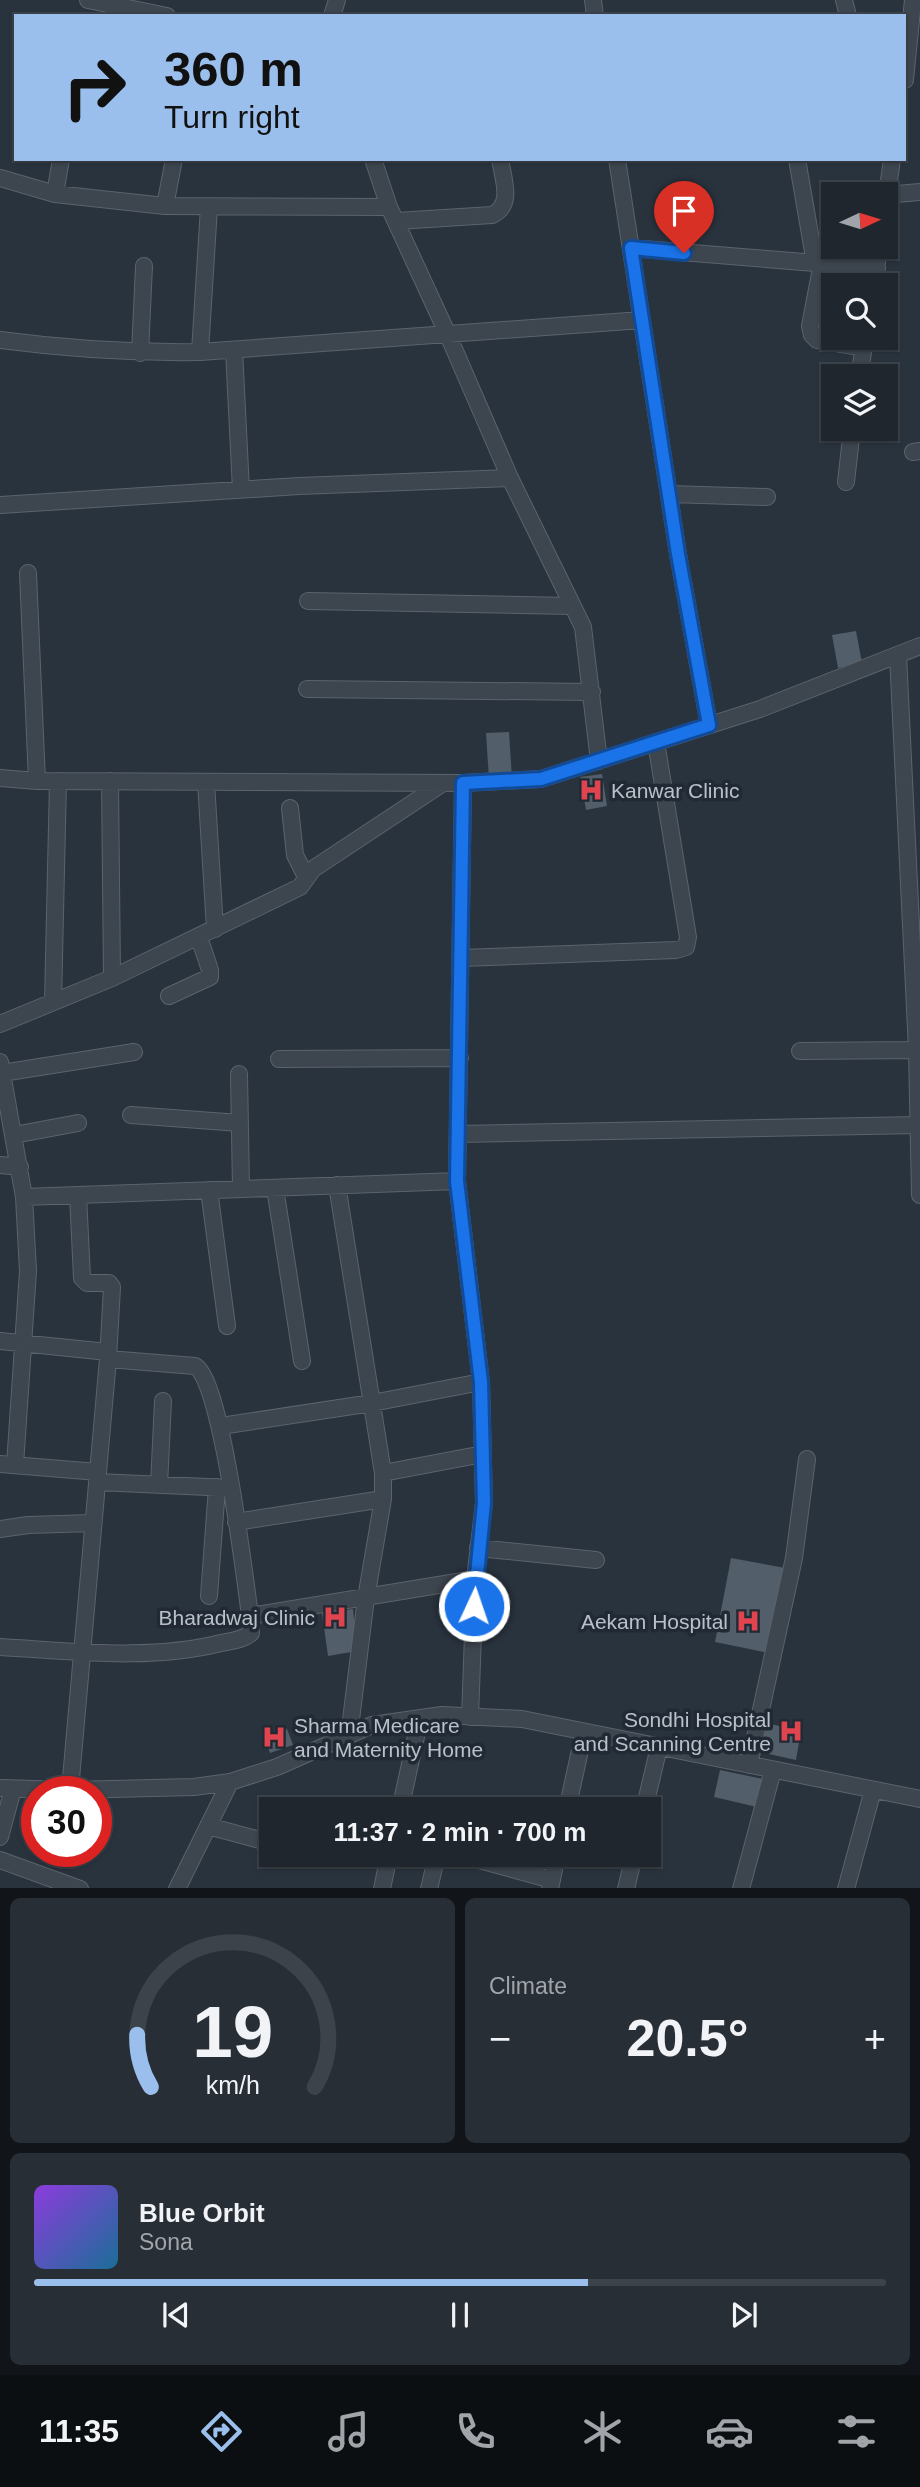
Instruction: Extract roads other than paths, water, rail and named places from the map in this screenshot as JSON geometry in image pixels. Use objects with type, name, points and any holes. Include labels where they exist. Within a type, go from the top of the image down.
[{"type":"street","points":[[89,0],[150,6]]},
{"type":"street","points":[[906,66],[913,0]]},
{"type":"street","points":[[55,194],[61,161]]},
{"type":"street","points":[[165,206],[174,161]]},
{"type":"street","points":[[374,161],[393,214],[510,478],[585,633],[599,761]]},
{"type":"street","points":[[0,178],[55,194],[165,206],[492,215],[500,211],[505,202],[500,161]]},
{"type":"street","points":[[617,161],[678,554],[709,725]]},
{"type":"street","points":[[797,161],[819,263],[810,326],[812,335],[821,340]]},
{"type":"street","points":[[888,182],[892,161]]},
{"type":"street","points":[[898,194],[920,192]]},
{"type":"street","points":[[200,352],[209,207]]},
{"type":"street","points":[[631,248],[877,268]]},
{"type":"street","points":[[876,273],[878,259]]},
{"type":"street","points":[[140,353],[144,266]]},
{"type":"street","points":[[0,340],[71,349],[140,353],[200,352],[642,320]]},
{"type":"street","points":[[233,350],[241,490]]},
{"type":"street","points":[[846,482],[851,441]]},
{"type":"street","points":[[0,505],[241,490],[510,478]]},
{"type":"street","points":[[670,494],[767,497]]},
{"type":"street","points":[[28,573],[37,782]]},
{"type":"street","points":[[308,601],[572,606]]},
{"type":"street","points":[[0,778],[37,782],[443,783],[541,779],[760,709],[920,646]]},
{"type":"street","points":[[898,655],[917,1050],[920,1195]]},
{"type":"street","points":[[307,689],[592,692]]},
{"type":"street","points":[[461,958],[676,950],[686,947],[688,937],[678,863],[656,742]]},
{"type":"street","points":[[53,1002],[58,781]]},
{"type":"street","points":[[110,781],[112,978]]},
{"type":"street","points":[[206,782],[215,929]]},
{"type":"street","points":[[0,1024],[112,978],[300,887],[313,869],[443,783]]},
{"type":"street","points":[[463,783],[457,1181],[481,1382],[484,1503],[475,1579],[470,1717]]},
{"type":"street","points":[[290,808],[295,855],[306,877]]},
{"type":"street","points":[[169,996],[210,977],[200,937]]},
{"type":"street","points":[[800,1051],[917,1050]]},
{"type":"street","points":[[134,1052],[1,1067],[24,1197],[28,1271],[23,1343],[7,1465],[159,1485],[224,1488]]},
{"type":"street","points":[[279,1059],[460,1058]]},
{"type":"street","points":[[239,1074],[241,1189]]},
{"type":"street","points":[[131,1115],[240,1123]]},
{"type":"street","points":[[13,1135],[78,1124]]},
{"type":"street","points":[[458,1134],[918,1125]]},
{"type":"street","points":[[0,1166],[20,1167]]},
{"type":"street","points":[[24,1197],[457,1181]]},
{"type":"street","points":[[337,1185],[383,1473],[383,1499],[366,1598],[349,1736]]},
{"type":"street","points":[[275,1188],[302,1361]]},
{"type":"street","points":[[209,1190],[227,1326]]},
{"type":"street","points":[[71,1776],[113,1287],[107,1282],[87,1283],[82,1278],[78,1195]]},
{"type":"street","points":[[0,1341],[201,1368],[220,1426],[224,1488],[209,1596]]},
{"type":"street","points":[[220,1426],[372,1403],[481,1382]]},
{"type":"street","points":[[159,1485],[163,1401]]},
{"type":"street","points":[[383,1473],[483,1454]]},
{"type":"street","points":[[749,1765],[794,1558],[807,1459]]},
{"type":"street","points":[[0,1647],[173,1652],[203,1648],[249,1636],[250,1616],[236,1522],[224,1488]]},
{"type":"street","points":[[236,1522],[383,1499]]},
{"type":"street","points":[[0,1529],[41,1524],[93,1523]]},
{"type":"street","points":[[478,1548],[596,1560]]},
{"type":"street","points":[[250,1616],[475,1579]]},
{"type":"street","points":[[112,1789],[194,1787],[230,1782],[277,1766],[372,1725],[442,1715],[522,1719],[920,1799]]},
{"type":"street","points":[[403,1797],[420,1718]]},
{"type":"street","points":[[570,1797],[584,1732]]},
{"type":"street","points":[[647,1797],[659,1747]]},
{"type":"street","points":[[741,1888],[772,1770]]},
{"type":"street","points":[[177,1888],[230,1782]]},
{"type":"street","points":[[0,1838],[6,1788]]},
{"type":"street","points":[[846,1888],[873,1790]]},
{"type":"street","points":[[208,1826],[259,1840]]},
{"type":"street","points":[[0,1860],[80,1888]]},
{"type":"street","points":[[382,1888],[386,1867]]},
{"type":"street","points":[[429,1888],[434,1867]]},
{"type":"street","points":[[498,1867],[551,1884]]},
{"type":"street","points":[[626,1888],[631,1867]]},
{"type":"place","name":"Kanwar Clinic","points":[[591,790]]},
{"type":"place","name":"Bharadwaj Clinic","points":[[335,1617]]},
{"type":"place","name":"Aekam Hospital","points":[[748,1621]]},
{"type":"place","name":"Sondhi Hospital and Scanning Centre","points":[[791,1731]]},
{"type":"place","name":"Sharma Medicare and Maternity Home","points":[[274,1737]]}]
